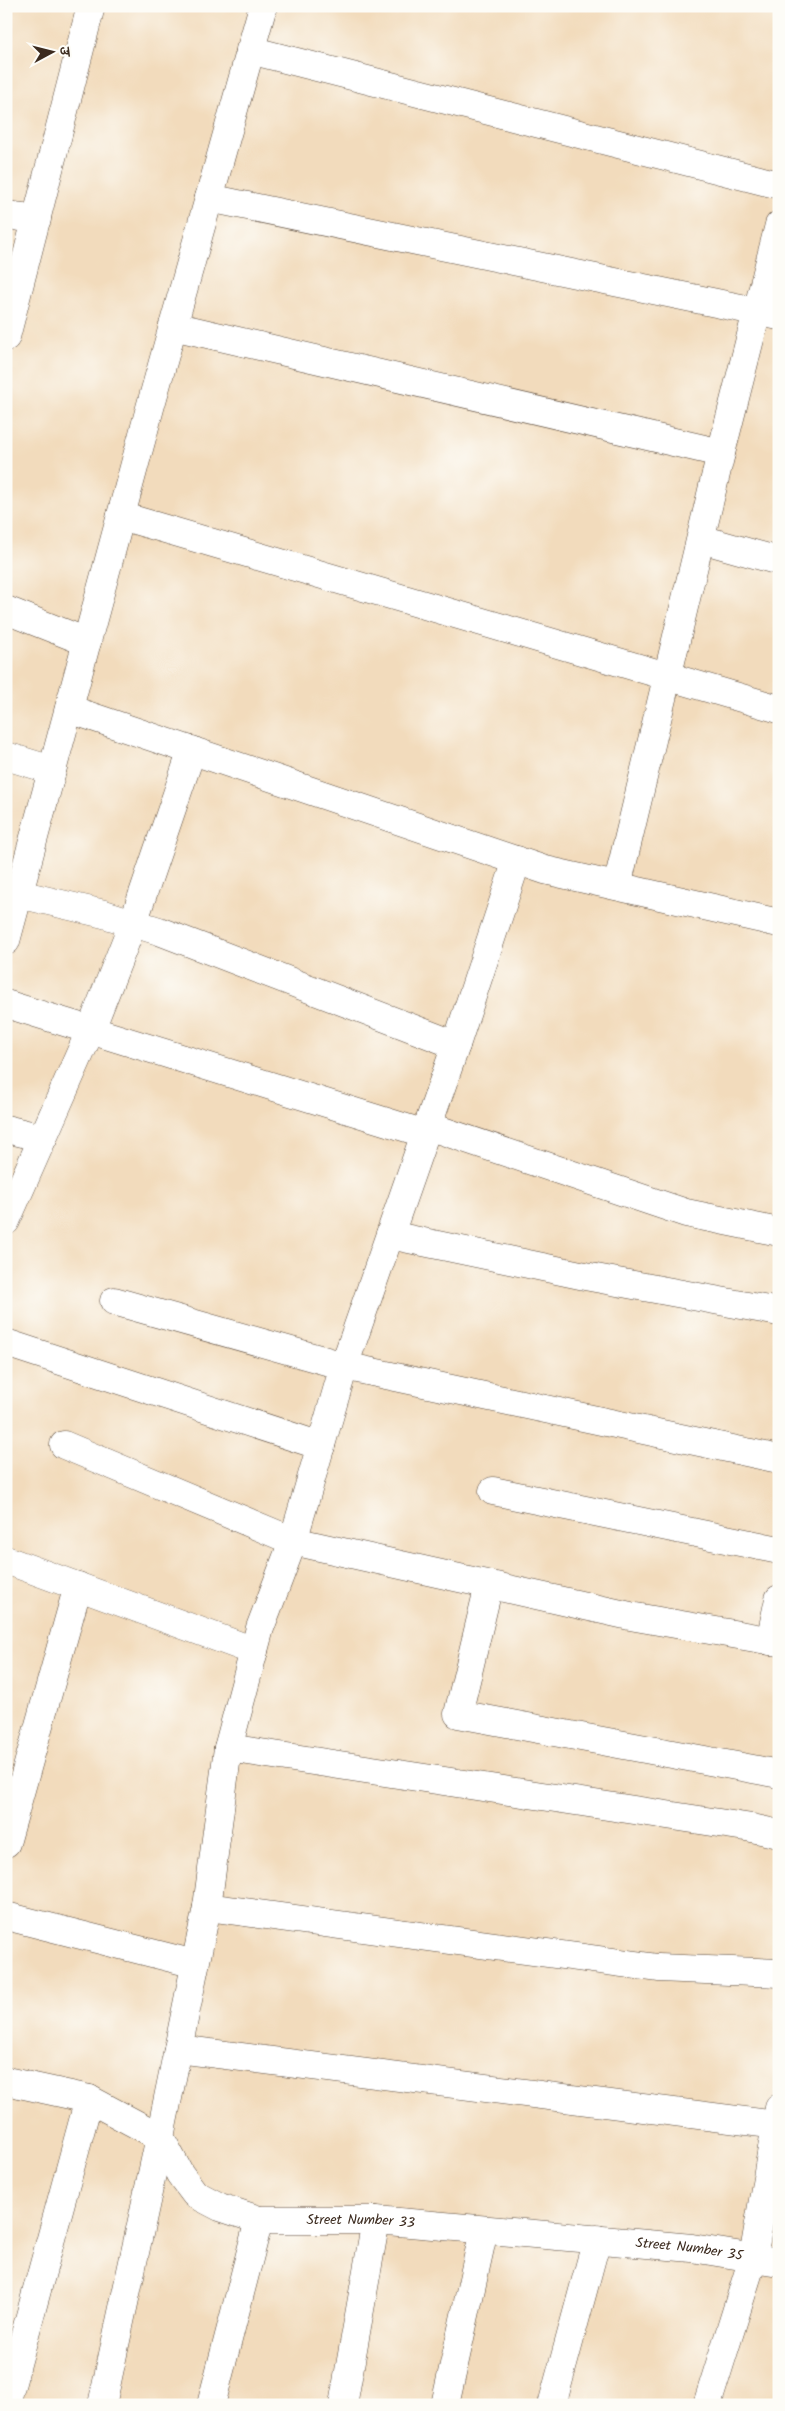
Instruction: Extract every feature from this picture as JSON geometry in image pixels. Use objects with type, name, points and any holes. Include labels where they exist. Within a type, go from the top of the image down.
[{"type":"street","points":[[6,337],[91,6]]},
{"type":"street","points":[[6,941],[13,892],[52,770],[173,326],[263,6]]},
{"type":"street","points":[[250,50],[779,185]]},
{"type":"street","points":[[209,198],[768,313]]},
{"type":"street","points":[[6,215],[37,219]]},
{"type":"street","points":[[617,886],[702,539],[721,453],[768,313],[779,225]]},
{"type":"street","points":[[173,326],[721,453]]},
{"type":"street","points":[[121,516],[779,709]]},
{"type":"street","points":[[702,539],[779,561]]},
{"type":"street","points":[[6,610],[87,642]]},
{"type":"street","points":[[69,709],[544,870],[779,923]]},
{"type":"street","points":[[7,1219],[91,1028],[133,923],[192,750]]},
{"type":"street","points":[[6,756],[52,770]]},
{"type":"street","points":[[102,2405],[160,2137],[207,1906],[228,1748],[260,1628],[293,1541],[344,1366],[427,1130],[517,860]]},
{"type":"street","points":[[13,892],[133,923],[456,1045]]},
{"type":"street","points":[[6,1004],[427,1130],[686,1213],[779,1232]]},
{"type":"street","points":[[6,1129],[43,1138]]},
{"type":"street","points":[[390,1235],[585,1276],[779,1312]]},
{"type":"street","points":[[114,1301],[344,1366],[779,1459]]},
{"type":"street","points":[[6,1343],[321,1446]]},
{"type":"street","points":[[64,1445],[293,1541],[630,1616],[774,1641],[779,1599]]},
{"type":"street","points":[[493,1491],[779,1550]]},
{"type":"street","points":[[6,1560],[254,1651]]},
{"type":"street","points":[[490,1584],[458,1714],[779,1774]]},
{"type":"street","points":[[6,1843],[78,1586]]},
{"type":"street","points":[[228,1748],[752,1828],[779,1834]]},
{"type":"street","points":[[207,1906],[658,1968],[779,1973]]},
{"type":"street","points":[[6,1916],[195,1964]]},
{"type":"street","points":[[178,2049],[777,2116],[766,2260],[707,2405]]},
{"type":"street","points":[[6,2081],[88,2099],[160,2137]]},
{"type":"street","points":[[7,2400],[88,2099]]},
{"type":"street","name":"Street Number 33","points":[[160,2137],[180,2174],[195,2194],[220,2207],[259,2220],[376,2220],[598,2239]]},
{"type":"street","points":[[210,2405],[259,2220]]},
{"type":"street","points":[[343,2405],[376,2220]]},
{"type":"street","points":[[445,2405],[484,2230]]},
{"type":"street","points":[[552,2405],[598,2239]]},
{"type":"street","name":"Street Number 35","points":[[598,2239],[692,2248],[766,2260]]}]
